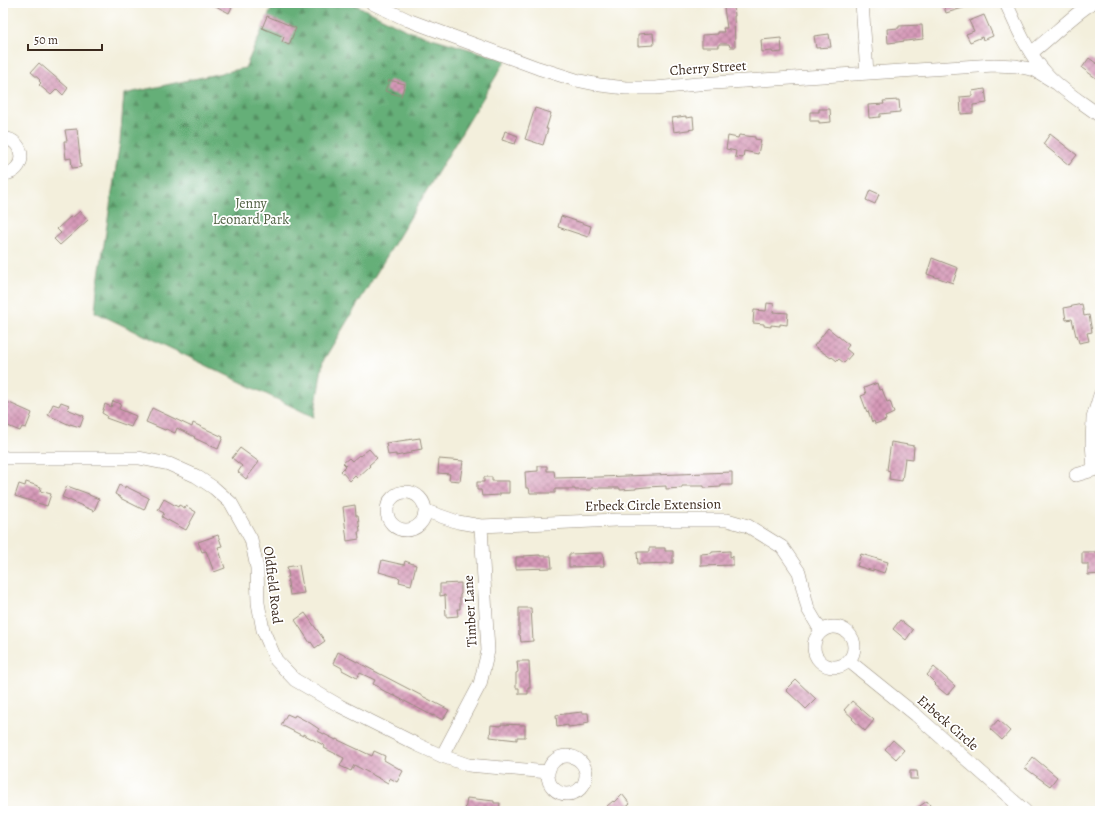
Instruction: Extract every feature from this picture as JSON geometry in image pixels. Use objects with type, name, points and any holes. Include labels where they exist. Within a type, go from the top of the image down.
[{"type":"street","name":"Cherry Street","points":[[372,3],[408,20],[538,68],[576,80],[612,87],[655,88],[994,65],[1026,67],[1036,70],[1056,83]]},
{"type":"street","points":[[862,3],[867,73]]},
{"type":"street","points":[[1006,3],[1031,53],[1046,74],[1100,116]]},
{"type":"street","points":[[1031,53],[1078,12],[1092,3]]},
{"type":"street","points":[[3,138],[10,139],[15,142],[19,147],[21,157],[17,168],[12,172],[3,174]]},
{"type":"street","points":[[1076,475],[1097,468],[1092,443],[1094,418],[1100,395]]},
{"type":"street","name":"Oldfield Road","points":[[3,457],[139,458],[169,464],[196,476],[214,488],[231,504],[251,539],[257,568],[258,604],[263,630],[276,660],[295,680],[340,706],[442,756],[468,765],[548,772]]},
{"type":"street","name":"Erbeck Circle Extension","points":[[426,511],[458,522],[481,526],[632,520],[727,520],[748,526],[782,546],[799,572],[808,609],[821,631]]},
{"type":"street","name":"Timber Lane","points":[[442,756],[480,684],[488,651],[481,526]]},
{"type":"street","points":[[831,626],[836,626],[845,630],[851,636],[854,644],[853,653],[849,660],[840,666],[834,667],[825,665],[817,659],[813,648],[814,641],[821,631],[831,626]]},
{"type":"street","name":"Erbeck Circle","points":[[849,660],[1025,811]]},
{"type":"green space","name":"Jenny Leonard Park","points":[[274,3],[352,3],[408,31],[506,60],[323,361],[314,417],[95,312],[97,289],[120,142],[124,94],[245,68]]},
{"type":"building","points":[[210,3],[234,3],[229,13]]},
{"type":"building","points":[[943,3],[972,3],[973,5],[946,13]]},
{"type":"building","points":[[734,6],[735,47],[730,47],[729,44],[719,44],[719,47],[702,47],[702,35],[724,32],[723,28],[727,28],[724,8]]},
{"type":"building","points":[[984,15],[993,36],[983,40],[982,37],[970,42],[966,34],[974,31],[969,21]]},
{"type":"building","points":[[267,16],[296,28],[289,45],[282,42],[284,37],[262,28]]},
{"type":"building","points":[[922,25],[923,39],[888,43],[887,29],[899,28],[899,26]]},
{"type":"building","points":[[653,33],[654,45],[638,46],[638,34]]},
{"type":"building","points":[[829,34],[831,47],[816,48],[814,36]]},
{"type":"building","points":[[781,38],[782,52],[762,52],[761,40]]},
{"type":"building","points":[[1089,58],[1100,66],[1100,81],[1082,68]]},
{"type":"building","points":[[39,63],[68,88],[63,95],[57,89],[51,95],[39,85],[41,83],[39,81],[40,80],[31,72]]},
{"type":"building","points":[[389,80],[405,84],[401,96],[385,91]]},
{"type":"building","points":[[985,89],[987,103],[973,105],[973,113],[961,114],[960,97],[972,96],[972,91]]},
{"type":"building","points":[[899,100],[900,112],[880,114],[880,117],[869,118],[868,105],[884,104],[883,101]]},
{"type":"building","points":[[535,108],[551,113],[543,145],[525,139]]},
{"type":"building","points":[[819,109],[830,109],[831,122],[819,123],[819,121],[810,121],[810,112],[819,112]]},
{"type":"building","points":[[686,116],[686,118],[693,117],[694,129],[674,132],[672,118]]},
{"type":"building","points":[[77,129],[81,167],[72,168],[71,158],[66,159],[64,141],[67,141],[65,130]]},
{"type":"building","points":[[505,131],[518,136],[515,144],[502,140]]},
{"type":"building","points":[[1050,134],[1077,155],[1069,165],[1043,144]]},
{"type":"building","points":[[739,135],[755,137],[755,139],[761,140],[758,154],[744,151],[743,158],[735,157],[736,151],[726,149],[728,136],[738,138]]},
{"type":"building","points":[[870,190],[879,194],[875,204],[866,200]]},
{"type":"building","points":[[80,211],[88,220],[60,245],[54,239],[61,233],[57,229],[70,217],[72,218]]},
{"type":"building","points":[[561,216],[591,226],[588,237],[558,227]]},
{"type":"building","points":[[932,258],[958,268],[953,283],[927,274]]},
{"type":"building","points":[[767,303],[774,304],[773,312],[788,313],[787,325],[771,325],[771,327],[764,326],[764,324],[753,323],[754,310],[766,311]]},
{"type":"building","points":[[1082,304],[1084,316],[1089,315],[1092,332],[1087,333],[1089,341],[1079,343],[1072,319],[1066,320],[1064,308]]},
{"type":"building","points":[[828,328],[849,345],[846,349],[852,354],[844,363],[839,359],[837,361],[832,357],[831,358],[814,346]]},
{"type":"building","points":[[877,383],[879,390],[882,389],[887,402],[890,401],[894,413],[885,417],[886,420],[875,424],[874,421],[872,422],[868,411],[867,412],[861,396],[866,394],[864,388]]},
{"type":"building","points":[[5,401],[32,413],[26,428],[22,427],[20,431],[3,424],[3,406]]},
{"type":"building","points":[[113,401],[121,404],[119,409],[136,416],[131,427],[106,418],[107,416],[102,413],[105,404],[111,407]]},
{"type":"building","points":[[61,402],[69,405],[67,409],[84,416],[80,427],[70,425],[48,415],[53,404],[59,406]]},
{"type":"building","points":[[152,408],[192,427],[193,423],[223,437],[218,449],[177,428],[175,433],[146,422]]},
{"type":"building","points":[[420,438],[422,449],[396,456],[396,454],[388,455],[386,443]]},
{"type":"building","points":[[891,442],[914,446],[913,459],[905,458],[902,481],[889,479],[890,471],[887,470]]},
{"type":"building","points":[[240,448],[259,462],[246,479],[238,472],[242,466],[232,458]]},
{"type":"building","points":[[369,449],[377,458],[357,478],[355,476],[350,481],[341,471],[346,466],[343,463],[349,458],[352,461]]},
{"type":"building","points":[[439,459],[463,461],[460,481],[449,480],[450,474],[438,473]]},
{"type":"building","points":[[538,466],[547,466],[547,471],[554,471],[555,478],[732,472],[732,485],[704,488],[704,486],[682,486],[682,488],[666,489],[666,486],[620,490],[620,488],[591,488],[591,490],[555,489],[555,493],[530,493],[529,488],[526,488],[525,472],[538,471]]},
{"type":"building","points":[[484,477],[492,477],[492,481],[509,481],[509,493],[482,496],[481,490],[477,490],[477,482],[484,482]]},
{"type":"building","points":[[26,482],[41,487],[40,491],[51,494],[47,506],[15,496],[19,484],[25,486]]},
{"type":"building","points":[[119,485],[125,488],[125,486],[149,498],[144,510],[115,494]]},
{"type":"building","points":[[67,486],[99,499],[94,511],[62,497]]},
{"type":"building","points":[[164,499],[178,507],[179,505],[185,508],[186,506],[196,512],[186,530],[162,517],[164,513],[158,510]]},
{"type":"building","points":[[355,505],[360,532],[358,532],[359,539],[347,541],[343,507]]},
{"type":"building","points":[[218,535],[222,546],[218,547],[225,568],[214,572],[206,551],[202,552],[198,542]]},
{"type":"building","points":[[649,548],[665,548],[665,551],[673,551],[673,563],[638,564],[637,552],[649,552]]},
{"type":"building","points":[[730,551],[730,557],[733,556],[733,565],[701,566],[701,554]]},
{"type":"building","points":[[1082,552],[1100,552],[1100,574],[1088,575],[1088,564],[1082,564]]},
{"type":"building","points":[[603,553],[604,566],[569,567],[569,554]]},
{"type":"building","points":[[861,554],[888,562],[884,573],[857,566]]},
{"type":"building","points":[[540,555],[551,556],[552,568],[516,569],[516,557]]},
{"type":"building","points":[[382,560],[404,565],[405,561],[416,565],[411,585],[399,582],[400,578],[379,572]]},
{"type":"building","points":[[299,565],[304,593],[290,595],[287,567]]},
{"type":"building","points":[[461,583],[460,609],[457,609],[458,616],[446,617],[445,595],[440,596],[440,584]]},
{"type":"building","points":[[519,608],[531,608],[533,641],[521,642],[519,635]]},
{"type":"building","points":[[305,613],[325,641],[315,648],[295,620]]},
{"type":"building","points":[[900,620],[913,630],[906,640],[893,629]]},
{"type":"building","points":[[338,652],[449,710],[443,720],[379,688],[373,684],[375,680],[360,673],[357,678],[333,663]]},
{"type":"building","points":[[517,661],[529,661],[530,688],[528,688],[528,694],[519,694],[519,688],[516,688],[516,673],[518,672]]},
{"type":"building","points":[[934,667],[955,686],[947,695],[935,685],[936,684],[927,675]]},
{"type":"building","points":[[796,680],[816,699],[806,709],[786,690]]},
{"type":"building","points":[[852,701],[874,720],[865,731],[844,710]]},
{"type":"building","points":[[582,712],[588,713],[589,722],[584,723],[584,725],[557,727],[556,715]]},
{"type":"building","points":[[287,714],[294,717],[295,715],[319,729],[318,731],[372,756],[374,751],[385,756],[384,760],[403,771],[397,782],[390,778],[388,783],[354,765],[351,771],[340,766],[344,758],[324,748],[325,746],[303,734],[303,736],[281,725]]},
{"type":"building","points":[[998,720],[1010,731],[1002,740],[990,729]]},
{"type":"building","points":[[501,724],[525,725],[525,737],[517,737],[517,740],[490,737],[491,725],[501,726]]},
{"type":"building","points":[[893,740],[904,750],[896,759],[885,749]]},
{"type":"building","points":[[1033,757],[1057,777],[1050,786],[1025,768]]},
{"type":"building","points":[[910,771],[917,771],[918,779],[910,779]]},
{"type":"building","points":[[622,794],[630,804],[622,811],[601,811],[613,801],[614,802]]},
{"type":"building","points":[[467,798],[500,803],[499,811],[465,811]]},
{"type":"building","points":[[927,801],[934,811],[913,811]]}]
